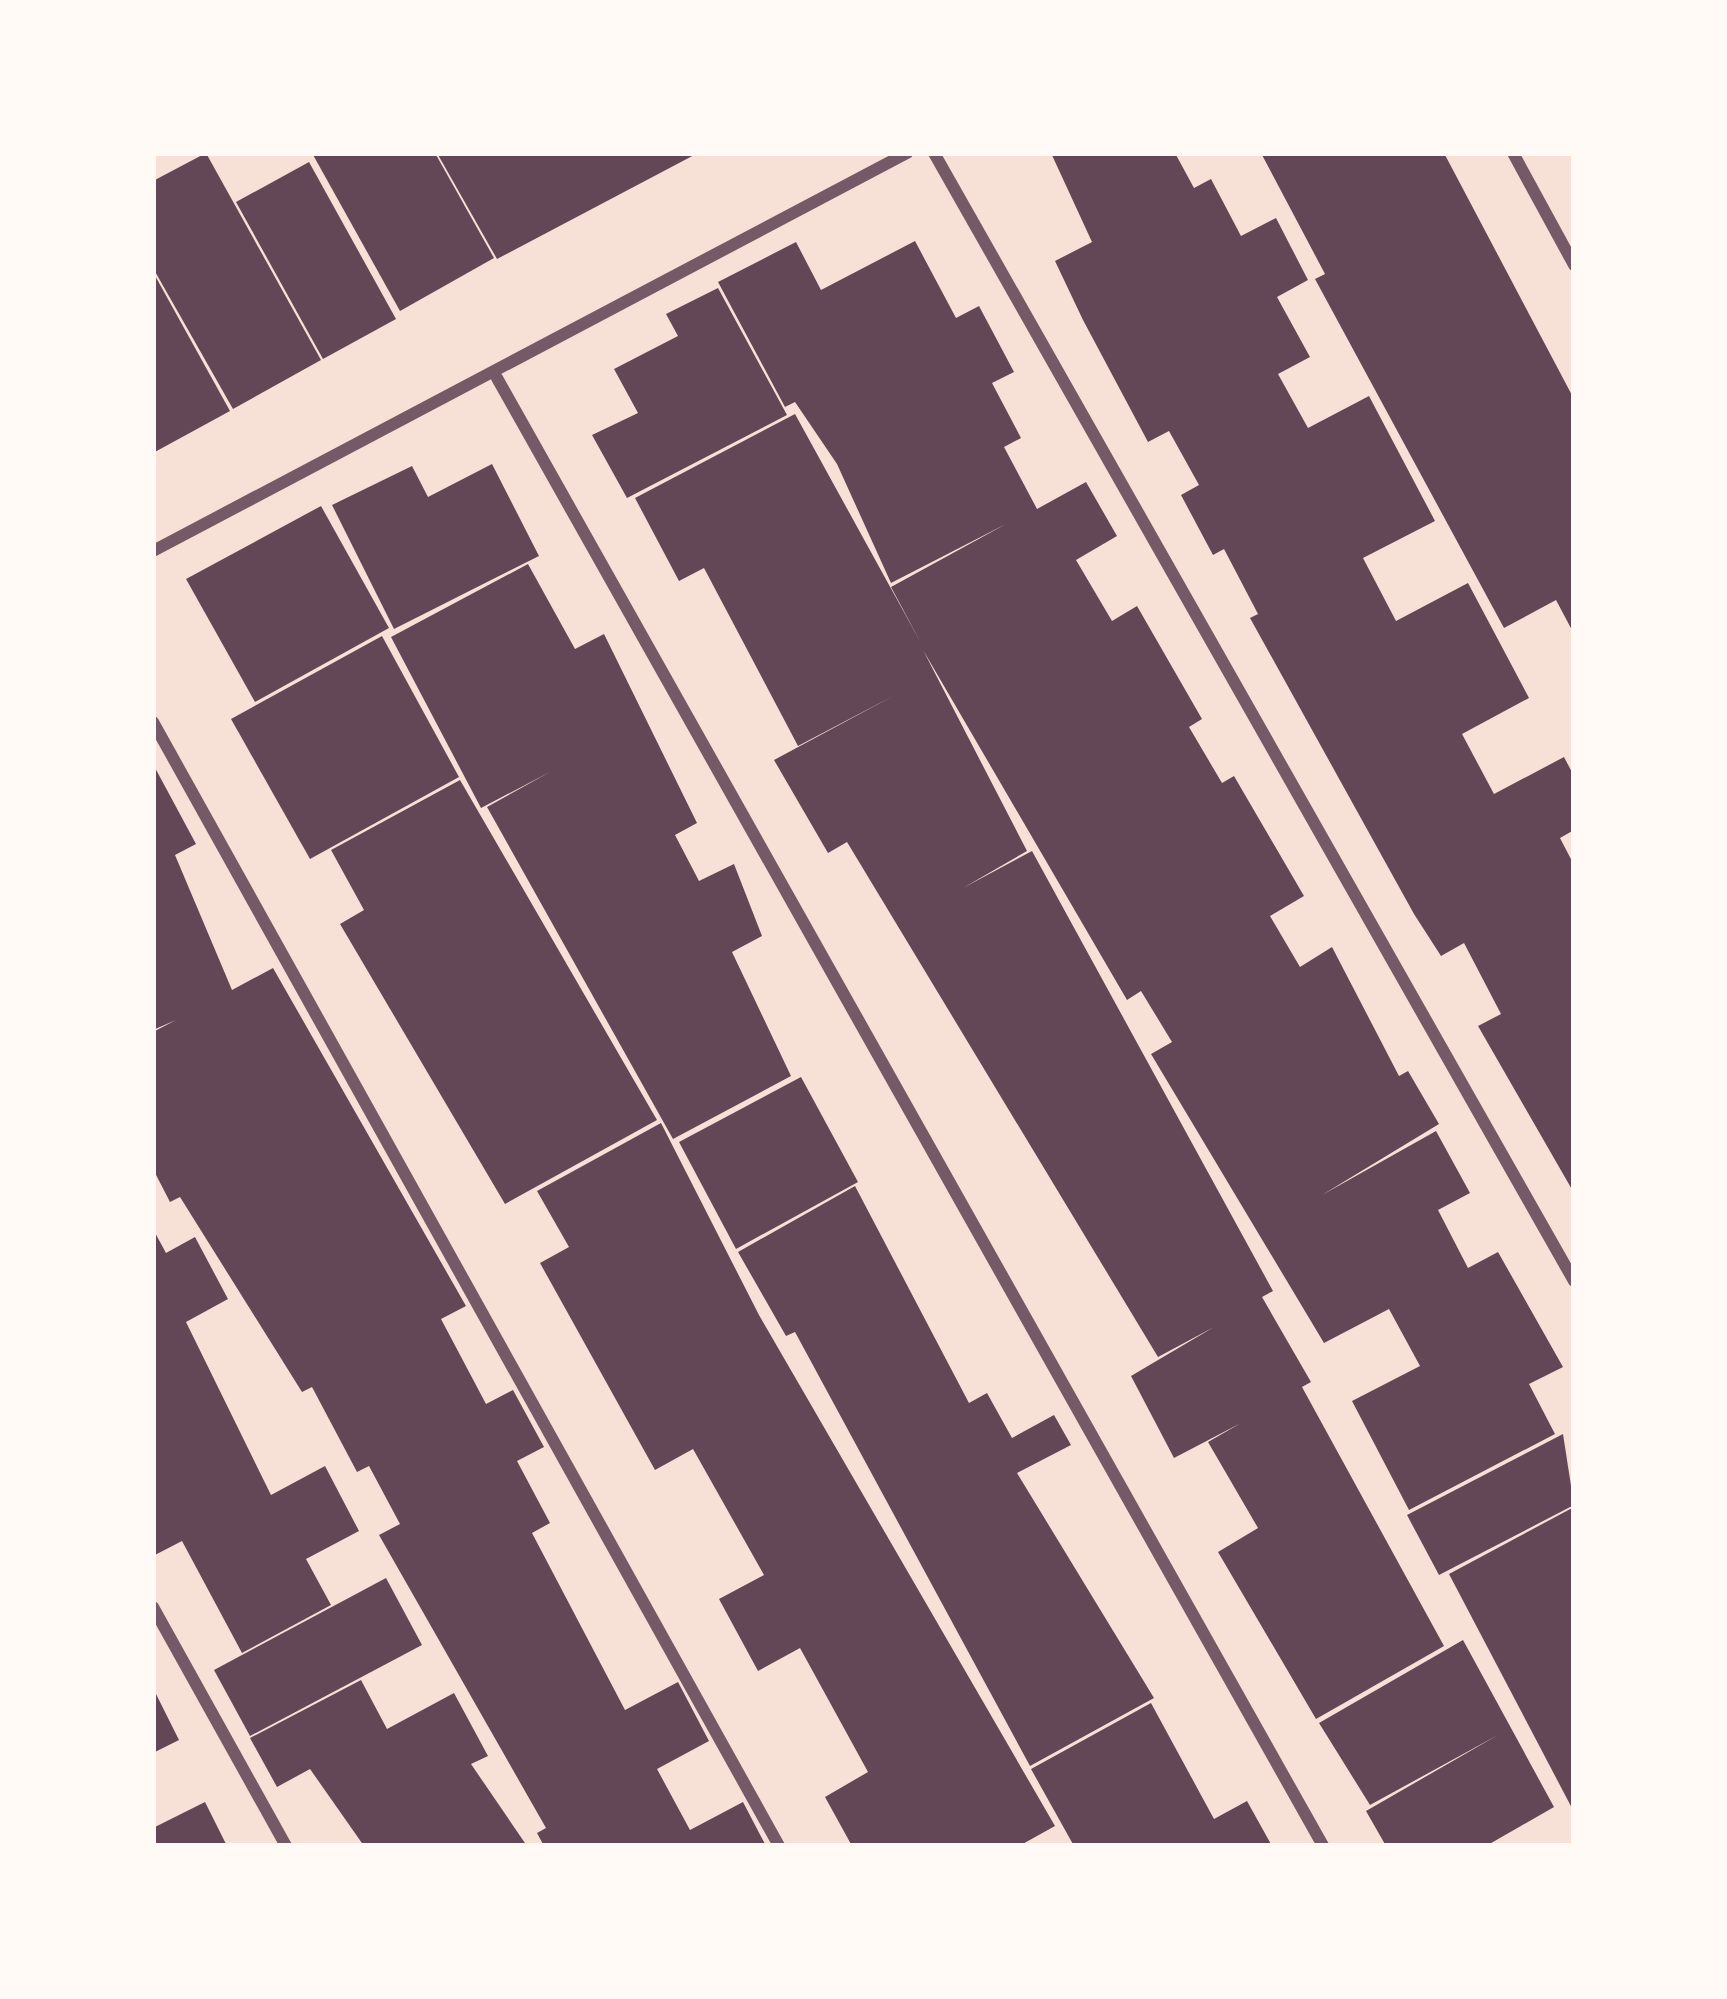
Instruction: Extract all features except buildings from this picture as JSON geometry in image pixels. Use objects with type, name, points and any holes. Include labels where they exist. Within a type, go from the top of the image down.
[{"type":"street","points":[[153,551],[497,378],[908,153]]},
{"type":"street","points":[[934,153],[1574,1282]]},
{"type":"street","points":[[1513,153],[1574,265]]},
{"type":"street","points":[[497,378],[1323,1846]]},
{"type":"street","points":[[153,722],[779,1846]]},
{"type":"street","points":[[153,1607],[286,1846]]}]
